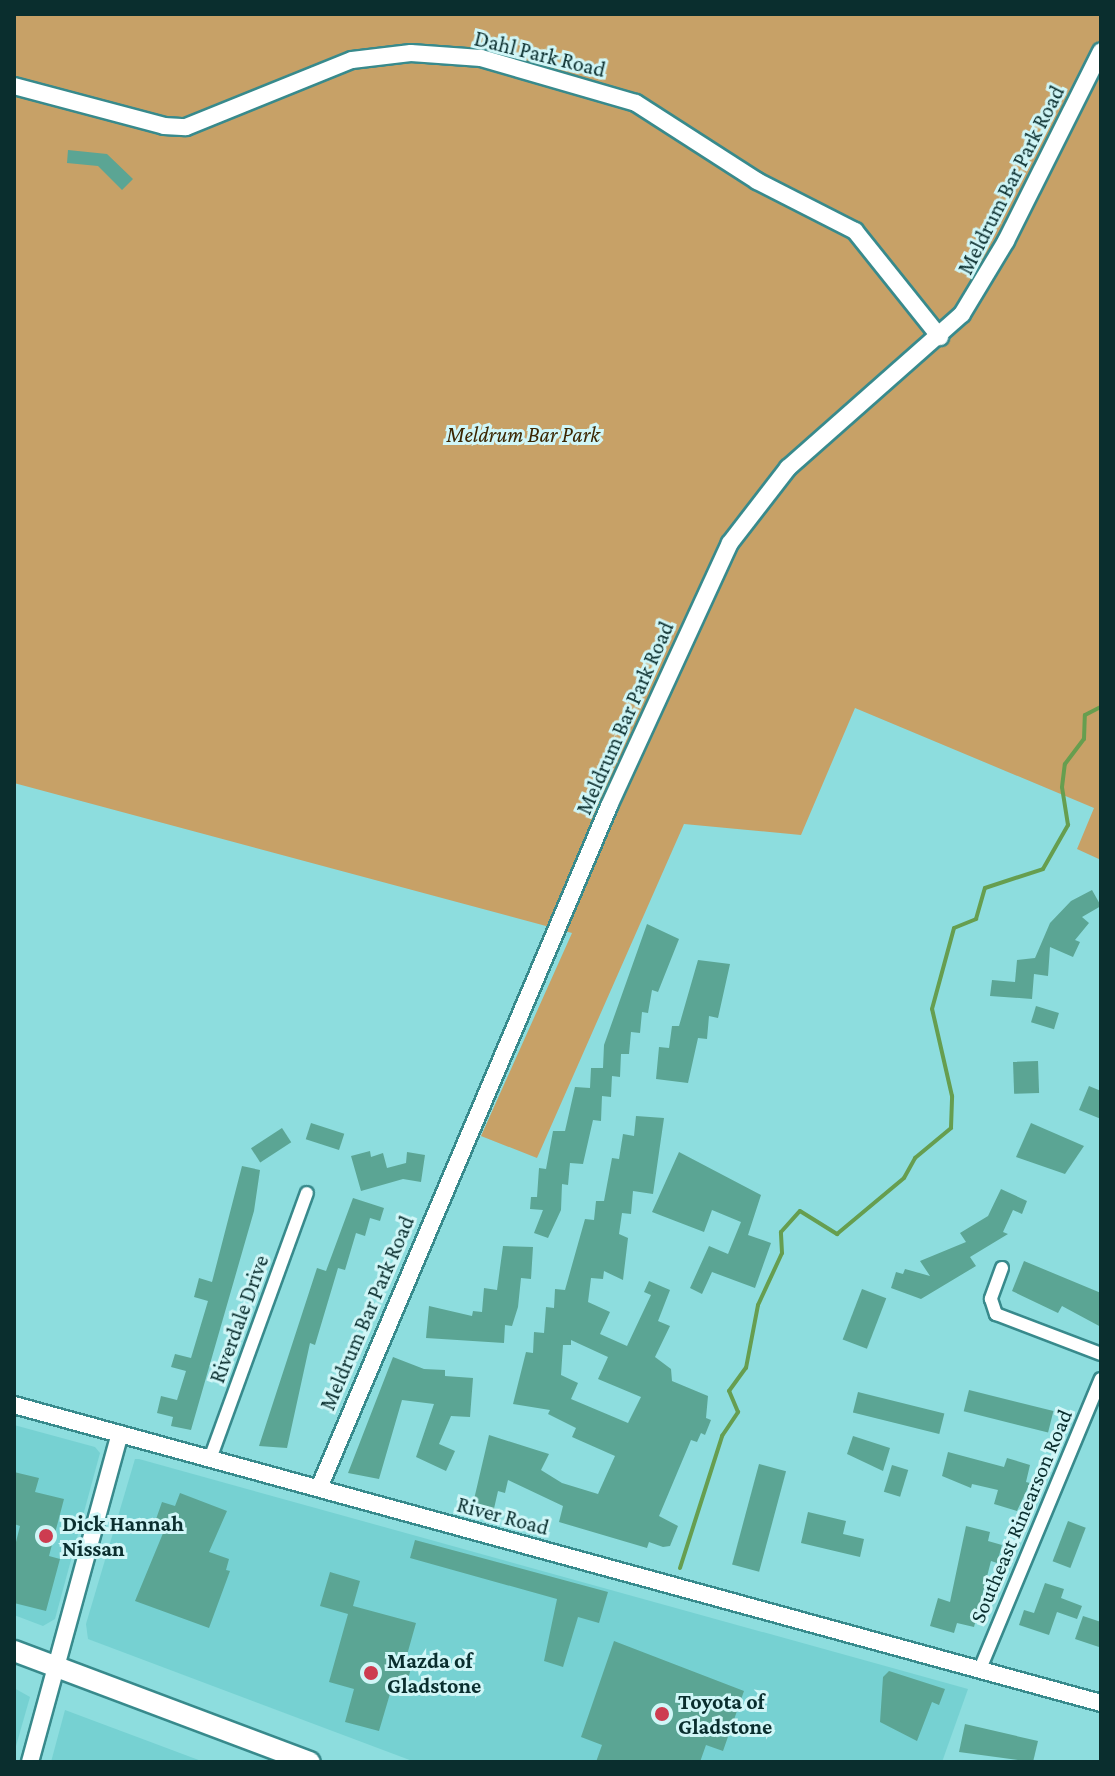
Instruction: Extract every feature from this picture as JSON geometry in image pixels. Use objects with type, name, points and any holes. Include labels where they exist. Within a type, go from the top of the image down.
[{"type":"main road","points":[[14,1651],[310,1762]]},
{"type":"street","name":"Meldrum Bar Park Road","points":[[319,1488],[609,806],[730,543],[788,468],[940,337],[989,272],[1101,51]]},
{"type":"street","name":"Dahl Park Road","points":[[14,86],[164,126],[186,127],[352,60],[411,53],[481,58],[636,103],[757,181],[855,231],[940,337]]},
{"type":"street","name":"Riverdale Drive","points":[[210,1459],[307,1193]]},
{"type":"street","points":[[1002,1268],[991,1299],[996,1314],[1101,1354]]},
{"type":"street","name":"Southeast Rinearson Road","points":[[980,1669],[1101,1379]]},
{"type":"street","name":"River Road","points":[[14,1405],[1101,1703]]},
{"type":"street","points":[[30,1762],[120,1434]]},
{"type":"shaded area","name":"Dick Hannah Nissan","points":[[14,1425],[95,1447],[100,1453],[55,1619],[43,1626],[14,1615]]},
{"type":"shaded area","points":[[135,1459],[968,1689],[942,1762],[415,1762],[88,1639],[86,1624]]},
{"type":"shaded area","points":[[14,1688],[30,1697],[14,1753]]},
{"type":"shaded area","points":[[65,1710],[204,1762],[51,1762]]},
{"type":"green space","name":"Meldrum Bar Park","points":[[14,14],[1101,14],[1101,860],[1077,849],[1094,808],[855,708],[801,835],[684,824],[537,1158],[481,1136],[572,933],[14,783]]},
{"type":"building","points":[[68,150],[107,154],[133,179],[122,190],[98,166],[67,163]]},
{"type":"building","points":[[1092,890],[1101,906],[1082,917],[1089,923],[1075,940],[1080,942],[1073,957],[1050,947],[1048,976],[1034,974],[1032,999],[990,996],[992,980],[1015,982],[1017,960],[1035,958],[1050,923],[1071,901]]},
{"type":"building","points":[[647,924],[679,939],[658,992],[652,990],[648,1013],[642,1012],[640,1033],[631,1032],[629,1054],[621,1054],[620,1077],[612,1076],[611,1097],[602,1096],[601,1121],[593,1120],[583,1164],[570,1163],[568,1185],[562,1184],[561,1210],[548,1238],[534,1233],[543,1210],[530,1209],[531,1197],[537,1197],[539,1168],[546,1169],[553,1131],[565,1131],[575,1087],[590,1088],[591,1068],[603,1068],[604,1045]]},
{"type":"building","points":[[698,960],[730,964],[718,1018],[709,1016],[707,1039],[698,1038],[688,1083],[656,1079],[659,1047],[669,1048],[672,1026],[679,1026]]},
{"type":"building","points":[[1036,1006],[1059,1013],[1054,1029],[1031,1022]]},
{"type":"building","points":[[1038,1061],[1039,1093],[1014,1094],[1013,1062]]},
{"type":"building","points":[[1089,1086],[1101,1091],[1101,1119],[1079,1110]]},
{"type":"building","points":[[636,1116],[664,1118],[653,1194],[633,1191],[631,1214],[622,1213],[619,1234],[628,1238],[623,1280],[604,1271],[603,1279],[591,1278],[588,1302],[610,1312],[600,1334],[627,1346],[651,1295],[644,1292],[649,1281],[670,1290],[658,1321],[670,1326],[655,1357],[671,1369],[672,1381],[708,1396],[706,1418],[711,1420],[705,1435],[701,1433],[697,1442],[691,1440],[659,1516],[678,1526],[670,1546],[649,1542],[647,1548],[559,1522],[563,1506],[508,1480],[505,1493],[498,1491],[493,1513],[472,1508],[489,1435],[549,1454],[541,1470],[562,1483],[598,1494],[615,1456],[572,1437],[576,1428],[548,1414],[550,1410],[513,1404],[526,1352],[533,1353],[534,1332],[544,1333],[546,1307],[554,1308],[555,1289],[565,1290],[585,1219],[594,1220],[596,1201],[604,1201],[612,1158],[619,1159],[623,1134],[634,1136]],"holes":[[[571,1340],[608,1357],[598,1379],[641,1397],[628,1423],[571,1399],[578,1383],[561,1375],[563,1345],[571,1345]]]},
{"type":"building","points":[[311,1123],[344,1134],[339,1150],[306,1139]]},
{"type":"building","points":[[1031,1123],[1084,1146],[1065,1174],[1016,1157]]},
{"type":"building","points":[[282,1128],[291,1142],[260,1162],[251,1148]]},
{"type":"building","points":[[370,1151],[371,1157],[383,1153],[387,1168],[406,1163],[407,1152],[425,1155],[421,1182],[403,1179],[361,1191],[351,1156]]},
{"type":"building","points":[[679,1152],[761,1195],[748,1235],[771,1243],[755,1288],[712,1272],[702,1294],[690,1288],[709,1246],[728,1254],[741,1222],[712,1210],[704,1232],[652,1212]]},
{"type":"building","points":[[242,1166],[260,1170],[254,1211],[191,1430],[171,1426],[173,1417],[157,1413],[161,1396],[177,1400],[186,1371],[171,1367],[175,1354],[191,1358],[208,1301],[194,1297],[199,1278],[212,1282]]},
{"type":"building","points":[[1001,1189],[1027,1201],[1022,1214],[1013,1210],[1003,1232],[1008,1234],[970,1257],[976,1266],[921,1299],[891,1288],[896,1272],[903,1274],[905,1269],[930,1276],[920,1261],[966,1242],[960,1233],[988,1216]]},
{"type":"building","points":[[353,1198],[384,1208],[380,1221],[370,1218],[365,1236],[356,1233],[345,1270],[338,1268],[315,1345],[310,1343],[287,1448],[259,1446],[317,1268],[326,1271]]},
{"type":"building","points":[[503,1246],[533,1247],[531,1279],[521,1278],[518,1307],[512,1326],[505,1325],[504,1343],[426,1338],[429,1306],[472,1316],[473,1311],[482,1312],[484,1288],[497,1290]]},
{"type":"building","points":[[1024,1261],[1101,1293],[1101,1327],[1062,1306],[1058,1313],[1012,1291]]},
{"type":"building","points":[[862,1289],[886,1298],[867,1349],[843,1339]]},
{"type":"building","points":[[393,1357],[424,1369],[445,1370],[445,1376],[473,1378],[470,1417],[451,1416],[439,1444],[455,1451],[446,1471],[416,1457],[434,1404],[402,1400],[379,1479],[348,1473]]},
{"type":"building","points":[[969,1390],[1053,1411],[1048,1432],[964,1411]]},
{"type":"building","points":[[858,1392],[944,1414],[939,1434],[853,1412]]},
{"type":"building","points":[[853,1436],[890,1448],[883,1471],[847,1454]]},
{"type":"building","points":[[948,1452],[1004,1467],[1007,1458],[1030,1465],[1026,1482],[1030,1483],[1017,1511],[994,1504],[998,1490],[972,1484],[971,1488],[942,1476]]},
{"type":"building","points":[[759,1464],[786,1471],[759,1572],[732,1564]]},
{"type":"building","points":[[892,1465],[908,1470],[900,1497],[884,1492]]},
{"type":"building","points":[[14,1472],[39,1478],[35,1492],[64,1499],[49,1556],[60,1559],[46,1611],[14,1603],[14,1550],[20,1526],[14,1524]]},
{"type":"building","points":[[180,1493],[227,1511],[209,1552],[229,1559],[226,1570],[230,1571],[209,1628],[135,1601],[166,1526],[155,1522],[162,1502],[175,1506]]},
{"type":"building","points":[[808,1512],[846,1521],[843,1534],[864,1539],[860,1557],[801,1543]]},
{"type":"building","points":[[1068,1521],[1086,1528],[1070,1568],[1053,1561]]},
{"type":"building","points":[[966,1526],[990,1532],[988,1541],[1002,1545],[997,1563],[991,1561],[974,1627],[957,1623],[954,1633],[930,1626],[938,1598],[950,1602]]},
{"type":"building","points":[[415,1540],[608,1592],[599,1623],[578,1617],[563,1667],[544,1661],[557,1599],[410,1558]]},
{"type":"building","name":"Mazda of Gladstone","points":[[330,1572],[360,1581],[353,1606],[416,1623],[405,1662],[412,1664],[405,1691],[392,1687],[379,1731],[345,1722],[354,1689],[329,1682],[348,1614],[320,1606]]},
{"type":"building","points":[[1045,1583],[1064,1589],[1061,1598],[1082,1606],[1077,1619],[1057,1612],[1049,1635],[1019,1625],[1024,1610],[1034,1613]]},
{"type":"building","points":[[1083,1616],[1101,1622],[1099,1647],[1075,1639]]},
{"type":"building","name":"Toyota of Gladstone","points":[[614,1641],[744,1691],[723,1751],[706,1745],[700,1762],[596,1762],[602,1745],[581,1737]]},
{"type":"building","points":[[889,1671],[945,1689],[939,1705],[932,1702],[917,1741],[880,1722],[883,1677]]},
{"type":"building","points":[[965,1724],[1038,1741],[1033,1762],[959,1752]]},
{"type":"waterway","points":[[680,1568],[722,1436],[738,1412],[729,1391],[746,1368],[758,1305],[782,1253],[781,1232],[800,1211],[837,1234],[904,1178],[915,1158],[951,1128],[952,1096],[932,1009],[954,928],[976,919],[985,888],[1043,869],[1068,825],[1062,787],[1065,764],[1084,739],[1085,715],[1101,707]]},
{"type":"place","name":"Dick Hannah Nissan","points":[[46,1536]]},
{"type":"place","name":"Mazda of Gladstone","points":[[371,1673]]},
{"type":"place","name":"Toyota of Gladstone","points":[[662,1714]]}]
